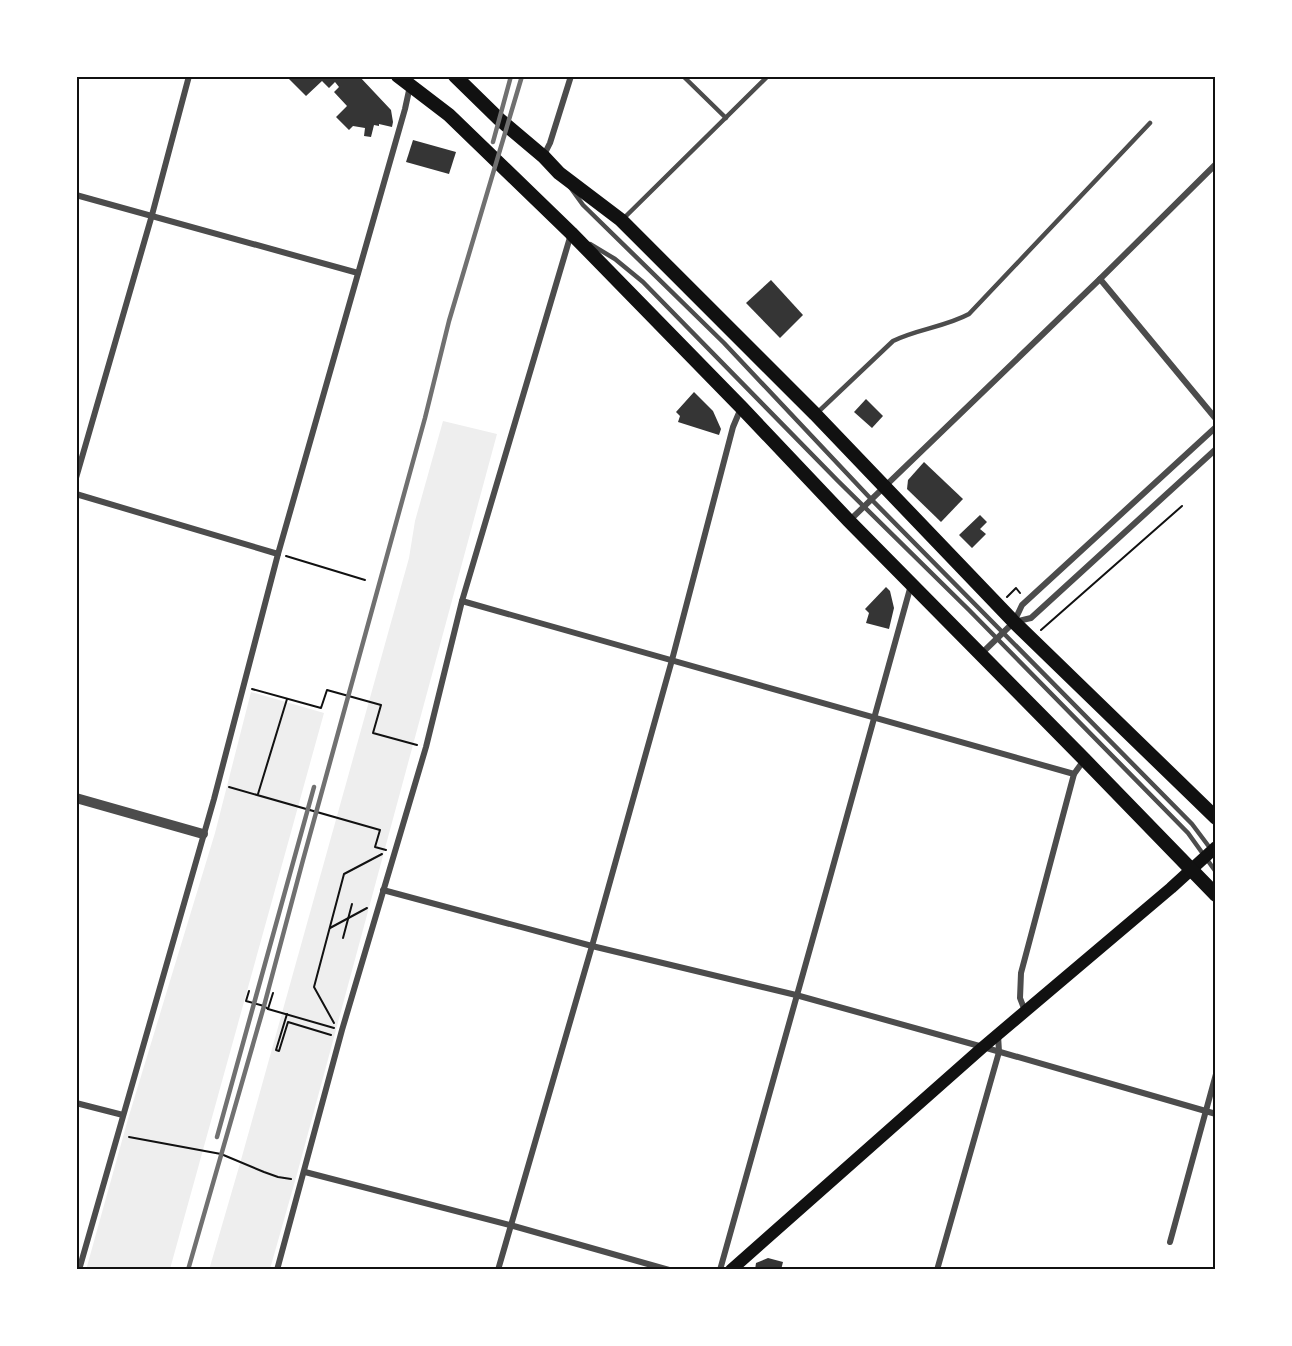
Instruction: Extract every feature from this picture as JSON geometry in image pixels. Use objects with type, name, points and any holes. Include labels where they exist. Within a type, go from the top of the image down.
[{"type":"highway","points":[[398,76],[410,81],[449,115],[571,233],[1215,895]]},
{"type":"highway","points":[[455,76],[559,173],[621,220],[815,414],[1014,622],[1215,818]]},
{"type":"main road","points":[[731,1269],[983,1047],[1211,853]]},
{"type":"street","points":[[76,478],[152,215],[189,76]]},
{"type":"street","points":[[544,157],[571,76]]},
{"type":"street","points":[[79,1269],[203,834],[278,554],[405,109],[410,81]]},
{"type":"street","points":[[849,521],[1100,279],[1215,164]]},
{"type":"street","points":[[76,195],[358,273]]},
{"type":"street","points":[[277,1269],[340,1038],[426,747],[462,601],[571,233]]},
{"type":"street","points":[[1100,279],[1215,419]]},
{"type":"street","points":[[498,1269],[672,660],[733,427],[742,408]]},
{"type":"street","points":[[980,654],[1014,622],[1027,600],[1215,427]]},
{"type":"street","points":[[1014,622],[1031,618],[1215,449]]},
{"type":"street","points":[[76,494],[278,554]]},
{"type":"street","points":[[720,1269],[911,585]]},
{"type":"street","points":[[462,601],[1074,774]]},
{"type":"street","points":[[1025,1012],[1020,998],[1022,973],[1074,774],[1084,759]]},
{"type":"street","points":[[76,798],[203,834]]},
{"type":"street","points":[[383,890],[592,946],[796,995],[1215,1114]]},
{"type":"street","points":[[937,1269],[999,1052],[998,1035]]},
{"type":"street","points":[[1170,1242],[1215,1074]]},
{"type":"street","points":[[76,1102],[123,1115]]},
{"type":"street","points":[[305,1172],[669,1269]]},
{"type":"lane","points":[[683,76],[726,118]]},
{"type":"lane","points":[[621,220],[768,76]]},
{"type":"lane","points":[[815,414],[893,341],[958,320],[969,314],[1150,123]]},
{"type":"lane","points":[[559,173],[583,205],[724,343],[871,499],[1192,824],[1211,853],[1215,872]]},
{"type":"lane","points":[[571,233],[615,259],[643,282],[863,507],[1188,833],[1211,853]]},
{"type":"path","points":[[1031,639],[1182,506]]},
{"type":"path","points":[[278,554],[365,580]]},
{"type":"path","points":[[243,687],[321,708],[327,690],[381,705],[374,733],[426,747]]},
{"type":"path","points":[[257,795],[287,699]]},
{"type":"path","points":[[217,783],[380,830],[375,847]]},
{"type":"path","points":[[249,991],[246,1001],[336,1028],[314,987],[344,874],[389,851]]},
{"type":"path","points":[[330,928],[380,902]]},
{"type":"path","points":[[343,938],[352,904]]},
{"type":"path","points":[[268,1009],[273,993]]},
{"type":"path","points":[[287,1014],[276,1050],[279,1052],[288,1022],[340,1038]]},
{"type":"path","points":[[117,1136],[221,1154],[278,1177],[302,1181]]},
{"type":"shaded area","points":[[443,421],[497,434],[297,1174],[270,1269],[209,1270],[409,558],[415,521]]},
{"type":"shaded area","points":[[251,692],[324,713],[170,1269],[86,1270],[128,1119],[215,833]]},
{"type":"building","points":[[286,76],[359,76],[391,110],[392,127],[374,125],[371,137],[364,136],[365,128],[353,126],[349,130],[336,117],[347,106],[334,92],[339,87],[335,82],[329,88],[322,81],[306,96]]},
{"type":"building","points":[[413,140],[456,152],[449,174],[406,162]]},
{"type":"building","points":[[771,280],[803,315],[780,338],[746,303]]},
{"type":"building","points":[[694,392],[713,411],[721,429],[719,435],[678,422],[680,416],[676,412]]},
{"type":"building","points":[[866,399],[883,416],[872,428],[854,412]]},
{"type":"building","points":[[924,462],[963,499],[941,522],[907,489],[908,480]]},
{"type":"building","points":[[980,515],[987,522],[980,529],[986,534],[972,548],[959,535]]},
{"type":"building","points":[[886,587],[890,591],[894,608],[889,629],[866,623],[869,613],[865,609]]},
{"type":"building","points":[[768,1258],[783,1262],[781,1270],[755,1270],[756,1263]]},
{"type":"railway","points":[[493,142],[511,76]]},
{"type":"railway","points":[[188,1270],[264,1006],[425,418],[449,321],[522,76]]},
{"type":"railway","points":[[217,1137],[314,787]]}]
